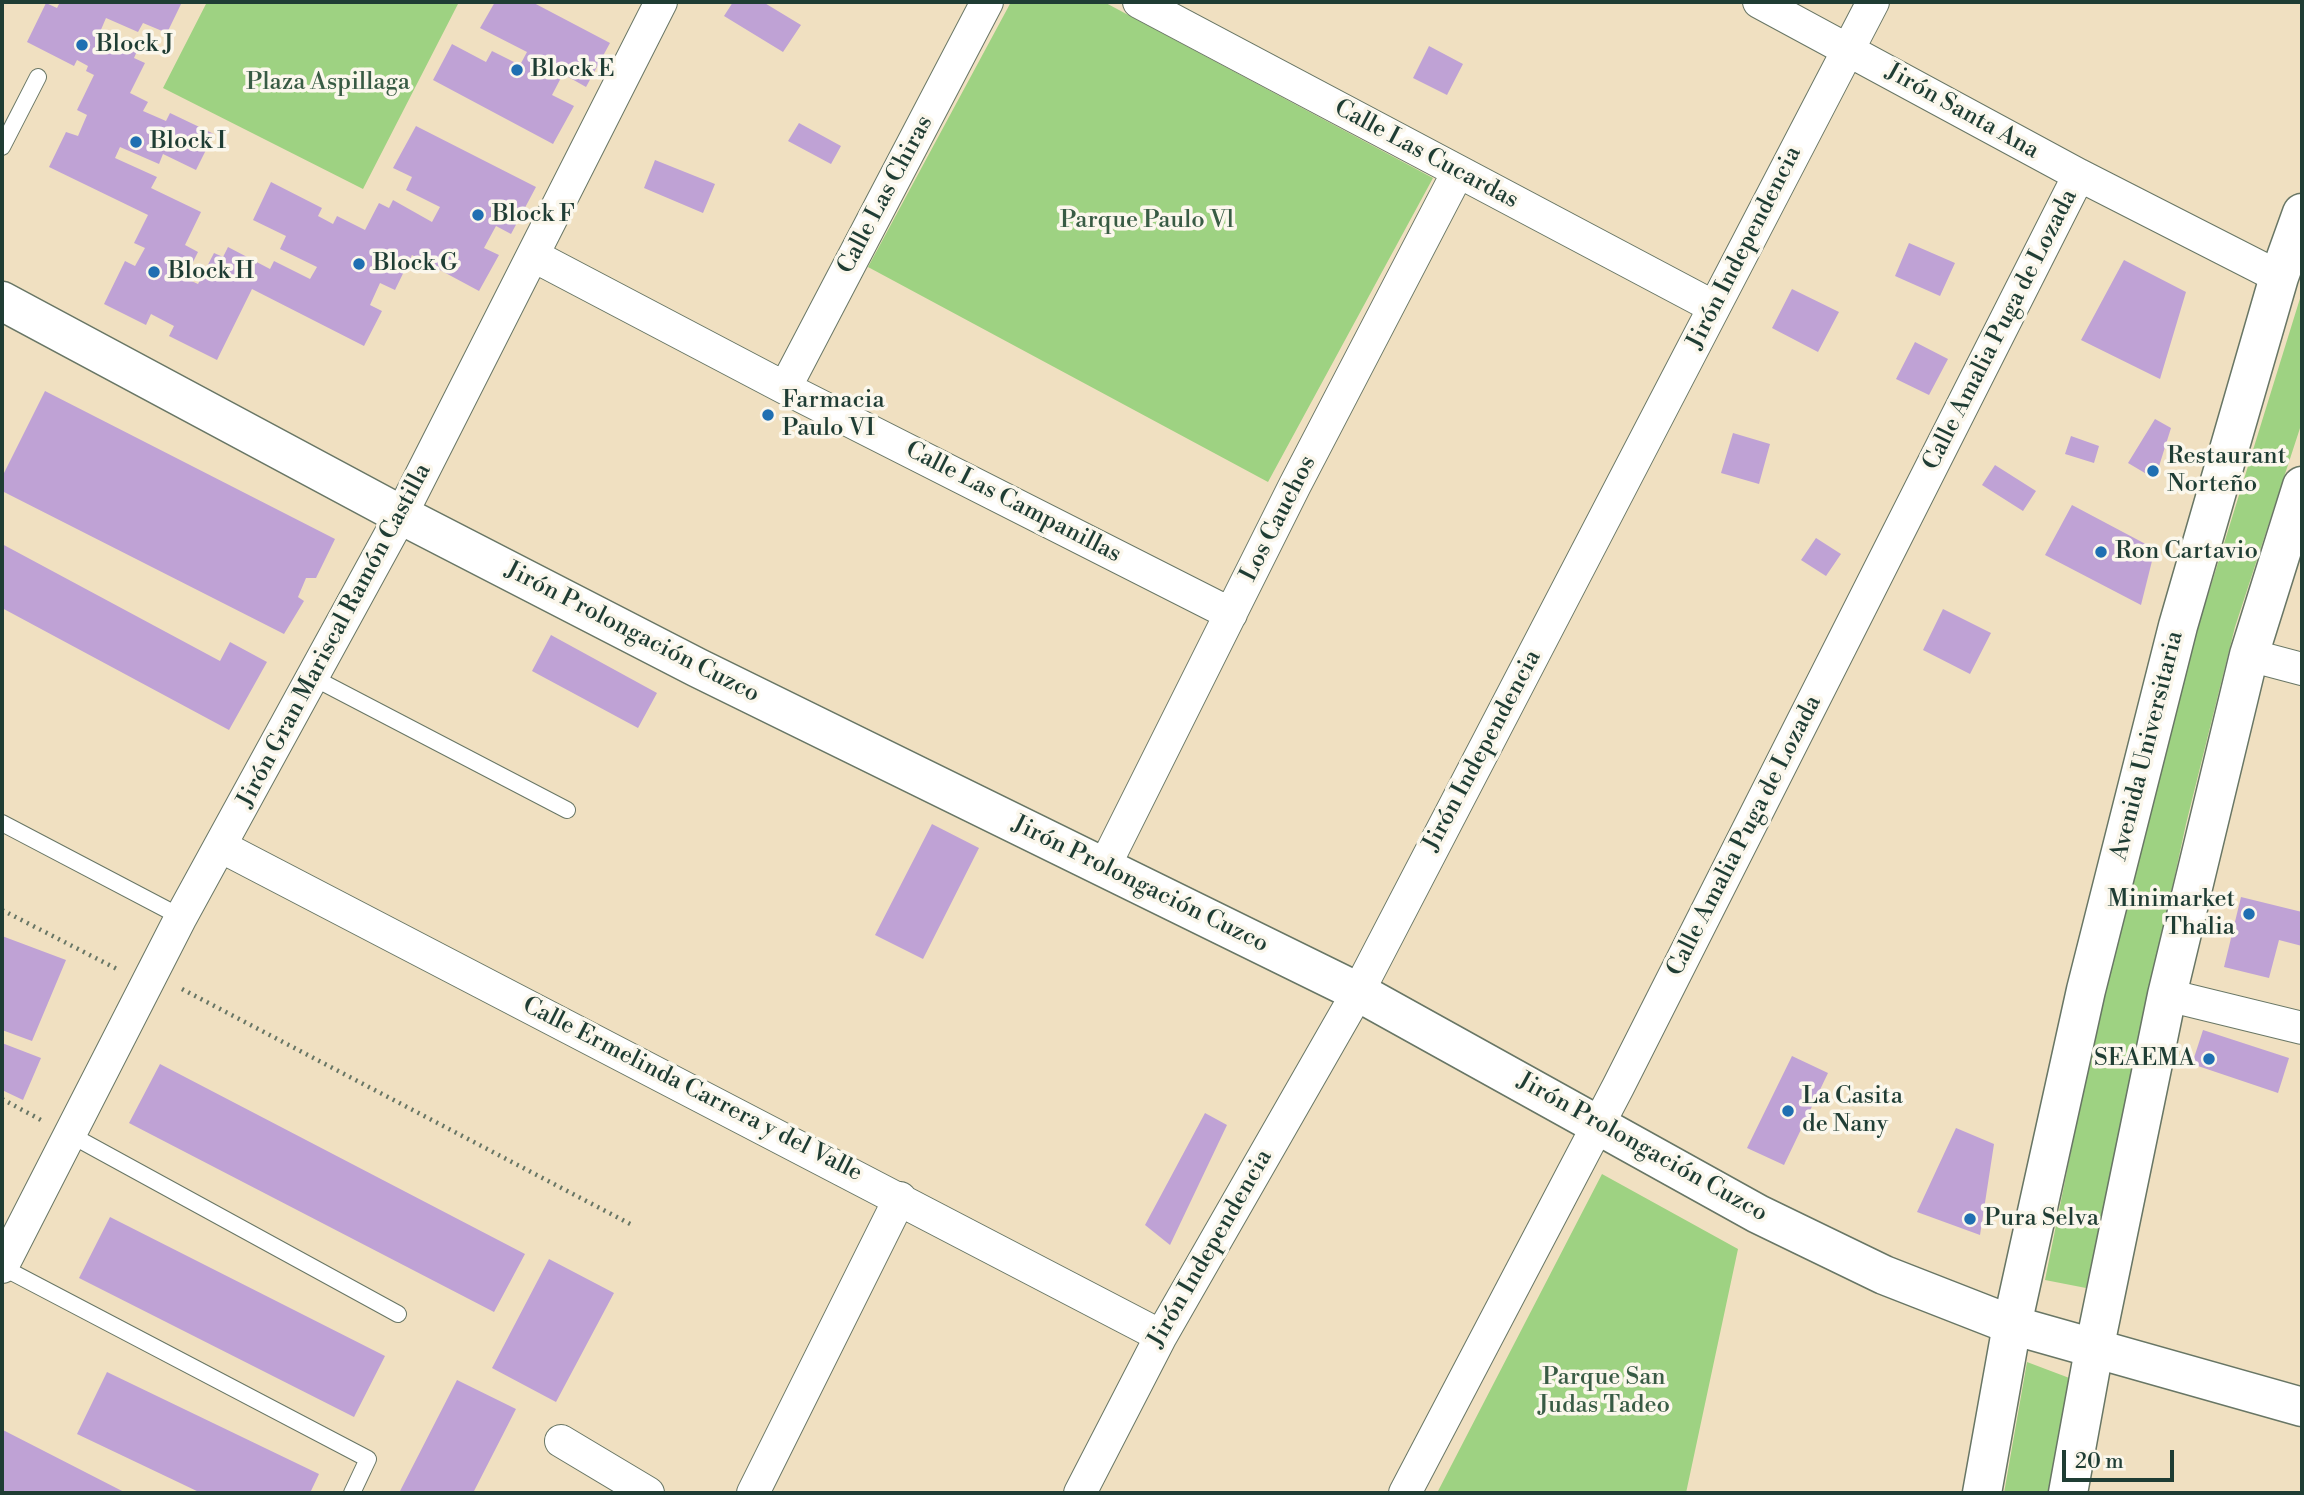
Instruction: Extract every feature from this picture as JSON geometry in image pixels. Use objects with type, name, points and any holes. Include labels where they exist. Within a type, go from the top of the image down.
[{"type":"street","name":"Jirón Gran Mariscal Ramón Castilla","points":[[2,1267],[181,917],[222,847],[401,515],[661,2]]},
{"type":"street","name":"Calle Las Chiras","points":[[785,388],[987,2]]},
{"type":"street","name":"Calle Las Cucardas","points":[[1139,2],[1714,307]]},
{"type":"street","name":"Jirón Santa Ana","points":[[1759,2],[2079,175],[2279,277]]},
{"type":"street","name":"Jirón Independencia","points":[[1080,1493],[1161,1336],[1358,992],[1873,2]]},
{"type":"street","name":"Los Cauchos","points":[[1104,867],[1458,172]]},
{"type":"street","name":"Calle Amalia Puga de Lozada","points":[[1405,1493],[1598,1123],[2079,175]]},
{"type":"street","name":"Avenida Universitaria","points":[[1982,1493],[2012,1325],[2086,990],[2178,626],[2279,277],[2302,213]]},
{"type":"street","name":"Calle Las Campanillas","points":[[534,256],[785,388],[1231,614]]},
{"type":"street","name":"Jirón Prolongación Cuzco","points":[[2,301],[401,515],[698,668],[1358,992],[1758,1214],[1884,1275],[2012,1325],[2302,1407]]},
{"type":"street","points":[[2068,1493],[2094,1350],[2168,995],[2249,654],[2302,486]]},
{"type":"street","points":[[2249,654],[2302,669]]},
{"type":"street","name":"Calle Ermelinda Carrera y del Valle","points":[[222,847],[1161,1336]]},
{"type":"street","points":[[2168,995],[2302,1028]]},
{"type":"street","points":[[752,1493],[900,1198]]},
{"type":"street","points":[[561,1441],[648,1493]]},
{"type":"lane","points":[[2,147],[38,77]]},
{"type":"lane","points":[[314,678],[567,810]]},
{"type":"lane","points":[[2,823],[181,917]]},
{"type":"lane","points":[[69,1134],[398,1314]]},
{"type":"lane","points":[[2,1267],[368,1459],[352,1493]]},
{"type":"path","points":[[2,910],[123,971],[186,991],[634,1226]]},
{"type":"path","points":[[2,1099],[69,1134]]},
{"type":"green space","name":"Plaza Aspillaga","points":[[207,2],[459,2],[363,189],[163,88]]},
{"type":"green space","name":"Parque Paulo Vl","points":[[1011,2],[1104,2],[1433,178],[1268,482],[868,267]]},
{"type":"green space","points":[[2302,292],[2302,422],[2235,627],[2186,824],[2086,1288],[2045,1280],[2137,824]]},
{"type":"green space","name":"Parque San Judas Tadeo","points":[[1602,1174],[1738,1249],[1686,1493],[1437,1493]]},
{"type":"green space","points":[[2027,1362],[2072,1379],[2051,1493],[2004,1493]]},
{"type":"building","points":[[60,2],[182,2],[167,33],[143,23],[138,32],[106,18],[100,32],[138,49],[134,58],[145,63],[130,93],[148,102],[143,111],[166,121],[170,113],[214,134],[196,170],[163,154],[159,164],[120,147],[115,158],[157,177],[151,188],[201,212],[185,245],[198,252],[185,278],[198,284],[214,253],[223,257],[228,247],[270,269],[274,261],[310,279],[317,267],[280,249],[286,236],[253,220],[271,182],[322,208],[318,216],[333,224],[337,216],[365,230],[379,203],[389,208],[393,200],[432,222],[440,207],[406,190],[412,177],[393,168],[416,126],[536,187],[511,234],[496,226],[484,248],[499,255],[479,291],[412,255],[395,290],[380,283],[370,305],[382,311],[364,346],[252,289],[217,360],[169,336],[174,326],[151,314],[146,325],[104,304],[125,261],[135,266],[145,248],[134,243],[148,215],[49,167],[66,132],[78,136],[87,115],[77,110],[94,75],[86,71],[88,66],[77,60],[74,66],[27,42],[46,3],[57,8]]},
{"type":"building","name":"Block E","points":[[495,2],[532,2],[610,43],[586,87],[563,74],[552,95],[574,106],[553,144],[433,80],[452,44],[486,62],[492,51],[520,65],[527,52],[480,28]]},
{"type":"building","points":[[733,2],[763,2],[801,25],[783,52],[724,16]]},
{"type":"building","points":[[1429,46],[1463,64],[1447,95],[1413,78]]},
{"type":"building","points":[[799,123],[841,146],[831,164],[788,141]]},
{"type":"building","points":[[655,160],[715,184],[703,213],[644,188]]},
{"type":"building","points":[[1909,243],[1955,263],[1940,296],[1895,276]]},
{"type":"building","points":[[2124,260],[2186,292],[2160,379],[2081,340]]},
{"type":"building","points":[[1792,289],[1839,312],[1818,352],[1772,328]]},
{"type":"building","points":[[1915,342],[1948,359],[1929,395],[1896,379]]},
{"type":"building","points":[[45,391],[335,539],[316,578],[306,578],[298,597],[304,601],[284,634],[2,491],[2,477]]},
{"type":"building","points":[[2155,419],[2171,428],[2155,479],[2128,463]]},
{"type":"building","points":[[1733,433],[1770,444],[1759,484],[1721,473]]},
{"type":"building","points":[[2071,436],[2099,446],[2094,463],[2065,454]]},
{"type":"building","points":[[1995,465],[2036,491],[2023,511],[1982,485]]},
{"type":"building","name":"Ron Cartavio","points":[[2072,505],[2155,549],[2141,605],[2045,555]]},
{"type":"building","points":[[1816,538],[1841,554],[1826,576],[1801,560]]},
{"type":"building","points":[[2,544],[220,661],[230,642],[267,662],[229,730],[2,608]]},
{"type":"building","points":[[1943,609],[1991,633],[1970,674],[1923,650]]},
{"type":"building","points":[[551,635],[657,693],[638,728],[532,671]]},
{"type":"building","points":[[932,824],[979,848],[923,959],[875,935]]},
{"type":"building","points":[[2241,897],[2302,912],[2302,946],[2279,940],[2269,978],[2224,967]]},
{"type":"building","points":[[2,936],[66,960],[32,1041],[2,1030]]},
{"type":"building","points":[[2203,1030],[2289,1058],[2278,1093],[2192,1064]]},
{"type":"building","points":[[2,1043],[41,1058],[23,1100],[2,1090]]},
{"type":"building","name":"La Casita de Nany","points":[[1792,1056],[1828,1073],[1784,1165],[1747,1148]]},
{"type":"building","points":[[160,1064],[525,1254],[494,1312],[129,1123]]},
{"type":"building","points":[[1205,1113],[1227,1125],[1170,1245],[1145,1225]]},
{"type":"building","points":[[1956,1128],[1994,1144],[1980,1235],[1917,1212]]},
{"type":"building","points":[[110,1217],[385,1356],[354,1417],[79,1278]]},
{"type":"building","points":[[549,1259],[614,1293],[556,1402],[492,1368]]},
{"type":"building","points":[[107,1372],[319,1474],[310,1493],[201,1493],[77,1434]]},
{"type":"building","points":[[457,1380],[516,1409],[473,1493],[399,1493]]},
{"type":"building","points":[[3,1430],[126,1493],[2,1493]]},
{"type":"place","name":"Block J","points":[[82,45]]},
{"type":"place","name":"Block E","points":[[517,70]]},
{"type":"place","name":"Block I","points":[[136,142]]},
{"type":"place","name":"Block F","points":[[478,215]]},
{"type":"place","name":"Block G","points":[[359,264]]},
{"type":"place","name":"Block H","points":[[154,272]]},
{"type":"place","name":"Farmacia Paulo VI","points":[[768,415]]},
{"type":"place","name":"Restaurant Norteño","points":[[2153,471]]},
{"type":"place","name":"Ron Cartavio","points":[[2101,552]]},
{"type":"place","name":"Minimarket Thalia","points":[[2249,914]]},
{"type":"place","name":"SEAEMA","points":[[2209,1059]]},
{"type":"place","name":"La Casita de Nany","points":[[1788,1111]]},
{"type":"place","name":"Pura Selva","points":[[1970,1219]]}]
